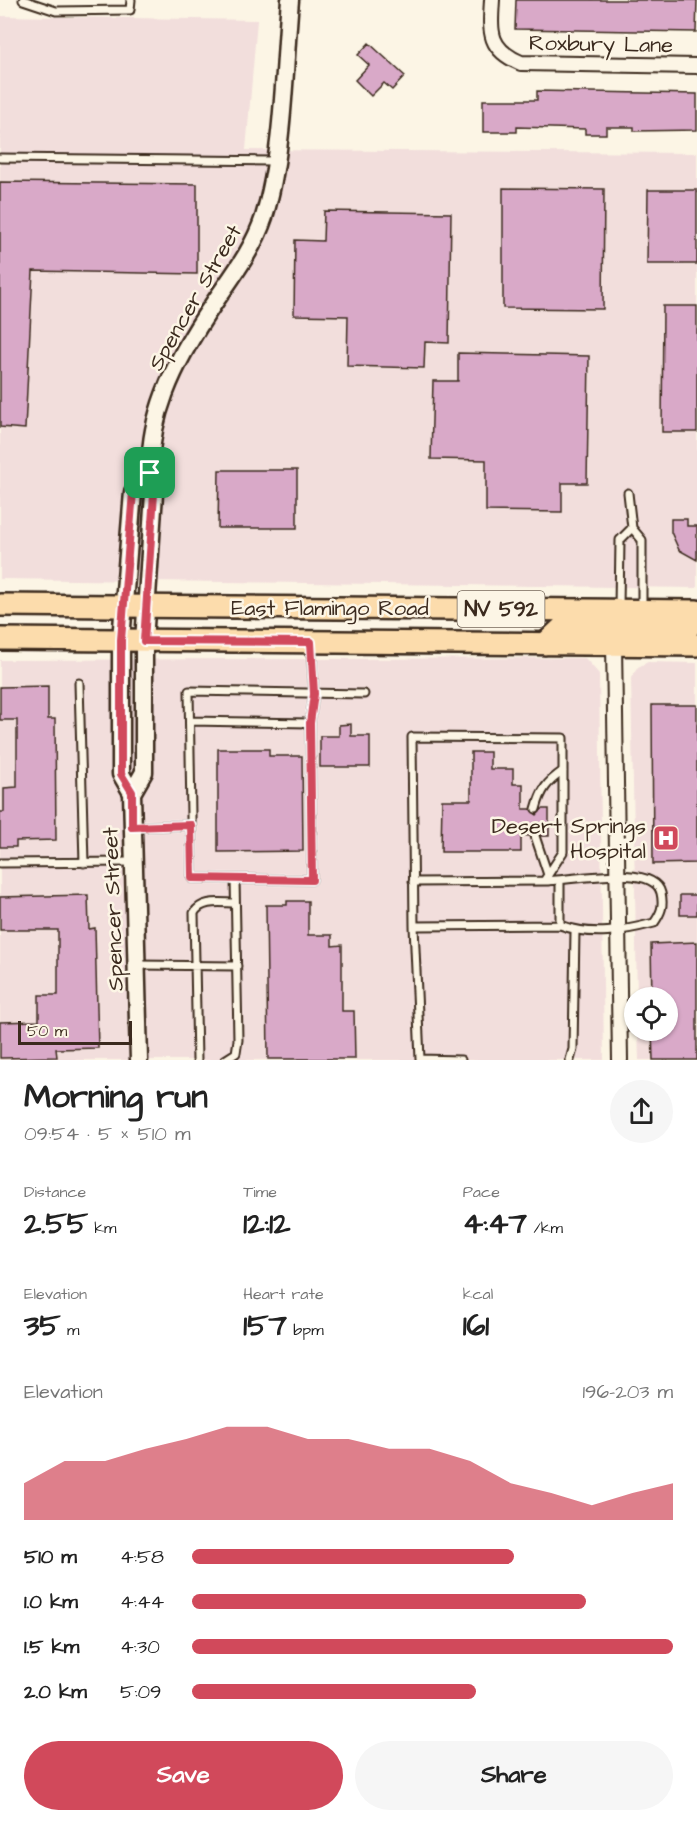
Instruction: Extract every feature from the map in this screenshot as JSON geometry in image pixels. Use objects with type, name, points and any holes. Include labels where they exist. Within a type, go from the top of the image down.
[{"type":"main road","name":"East Flamingo Road","points":[[0,604],[697,611]]},
{"type":"main road","points":[[545,644],[562,628],[601,628],[642,610]]},
{"type":"main road","points":[[614,644],[640,628],[687,628],[697,618]]},
{"type":"main road","name":"East Flamingo Road","points":[[0,639],[697,645]]},
{"type":"street","name":"Spencer Street","points":[[139,1060],[132,792],[144,772],[144,641],[154,494],[150,473],[159,409],[176,363],[213,304],[247,257],[264,218],[276,161],[290,0]]},
{"type":"street","name":"Roxbury Lane","points":[[492,0],[490,28],[494,44],[506,57],[521,63],[697,66]]},
{"type":"street","name":"Spencer Street","points":[[132,792],[121,774],[121,640],[133,492],[150,473]]},
{"type":"street","points":[[614,644],[621,1060]]},
{"type":"lane","points":[[23,0],[56,11],[130,10],[131,0]]},
{"type":"lane","points":[[0,158],[276,161]]},
{"type":"lane","points":[[628,493],[632,528],[642,540],[642,610]]},
{"type":"lane","points":[[619,610],[620,540],[632,528]]},
{"type":"lane","points":[[311,642],[314,694],[310,723],[312,880],[192,878],[189,691],[314,694],[364,694]]},
{"type":"lane","points":[[79,683],[84,863]]},
{"type":"lane","points":[[189,721],[310,723]]},
{"type":"lane","points":[[461,1060],[420,1059],[414,926],[412,738],[562,738],[563,852],[546,878]]},
{"type":"lane","points":[[536,809],[544,787],[562,771]]},
{"type":"lane","points":[[132,827],[191,825]]},
{"type":"lane","points":[[535,836],[546,878]]},
{"type":"lane","points":[[0,863],[133,862]]},
{"type":"lane","points":[[413,882],[546,878],[560,881],[618,875],[650,879],[660,887],[663,901],[662,913],[654,923],[619,932],[575,931],[560,925],[414,926]]},
{"type":"lane","points":[[225,1060],[236,1053],[238,1040],[235,879]]},
{"type":"lane","points":[[560,881],[560,925]]},
{"type":"lane","points":[[197,1060],[194,913],[197,907],[205,903],[235,903]]},
{"type":"lane","points":[[570,1060],[573,1049],[575,931]]},
{"type":"lane","points":[[135,965],[237,966]]},
{"type":"shaded area","points":[[0,16],[257,20],[246,150],[697,153],[697,588],[0,579]]},
{"type":"shaded area","points":[[585,658],[599,674],[604,1060],[0,1060],[0,660]]},
{"type":"shaded area","name":"Desert Springs Hospital","points":[[648,662],[697,663],[697,1060],[639,1060],[638,1041],[678,1041],[678,987],[637,987],[631,678],[638,667]]},
{"type":"building","points":[[516,0],[697,0],[696,32],[515,29]]},
{"type":"building","points":[[369,43],[405,76],[392,90],[384,83],[371,96],[355,80],[369,65],[358,55]]},
{"type":"building","points":[[537,91],[697,94],[697,130],[634,131],[634,127],[606,127],[606,134],[585,134],[585,129],[517,127],[517,132],[483,132],[483,100],[537,100]]},
{"type":"building","points":[[0,182],[197,184],[197,274],[33,271],[25,429],[0,427]]},
{"type":"building","points":[[503,188],[604,189],[603,309],[503,308]]},
{"type":"building","points":[[648,190],[697,190],[697,264],[647,264]]},
{"type":"building","points":[[324,211],[451,213],[449,343],[425,342],[424,368],[347,366],[348,316],[294,315],[295,240],[323,241]]},
{"type":"building","points":[[663,306],[697,306],[697,432],[662,432]]},
{"type":"building","points":[[458,353],[589,356],[587,483],[562,483],[562,512],[486,511],[486,460],[431,459],[433,381],[458,381]]},
{"type":"building","points":[[219,470],[297,470],[297,528],[218,528]]},
{"type":"building","points":[[671,519],[687,519],[687,526],[697,526],[697,560],[679,550],[671,532]]},
{"type":"building","points":[[48,686],[48,719],[55,719],[56,840],[16,841],[16,847],[0,847],[0,812],[4,812],[4,788],[17,787],[17,720],[0,720],[0,687]]},
{"type":"building","points":[[652,705],[697,705],[697,863],[653,864]]},
{"type":"building","points":[[351,724],[351,736],[370,736],[370,767],[320,767],[320,736],[339,736],[339,725]]},
{"type":"building","points":[[218,749],[269,749],[269,756],[302,756],[303,851],[218,852]]},
{"type":"building","points":[[471,752],[490,752],[490,769],[513,769],[513,784],[523,784],[523,809],[530,809],[537,815],[542,809],[549,809],[549,836],[541,836],[536,830],[529,836],[521,835],[521,852],[441,852],[442,800],[471,800]]},
{"type":"building","points":[[88,895],[89,929],[95,928],[98,1048],[56,1049],[57,1057],[0,1058],[0,1022],[39,1021],[39,995],[58,995],[58,930],[0,930],[0,897]]},
{"type":"building","points":[[680,895],[697,895],[697,915],[680,915]]},
{"type":"building","points":[[287,901],[308,901],[308,935],[332,935],[332,946],[342,945],[342,1011],[354,1011],[355,1059],[268,1059],[266,905],[287,905]]},
{"type":"building","points":[[697,942],[697,1060],[653,1060],[652,1041],[678,1041],[678,987],[652,987],[651,944]]},
{"type":"place","name":"Desert Springs Hospital","points":[[666,838]]},
{"type":"route","points":[[150,473],[154,494],[144,641],[311,642],[314,694],[310,723],[312,880],[192,878],[191,825],[132,827],[132,792],[121,774],[121,640],[133,492],[150,473]]}]
